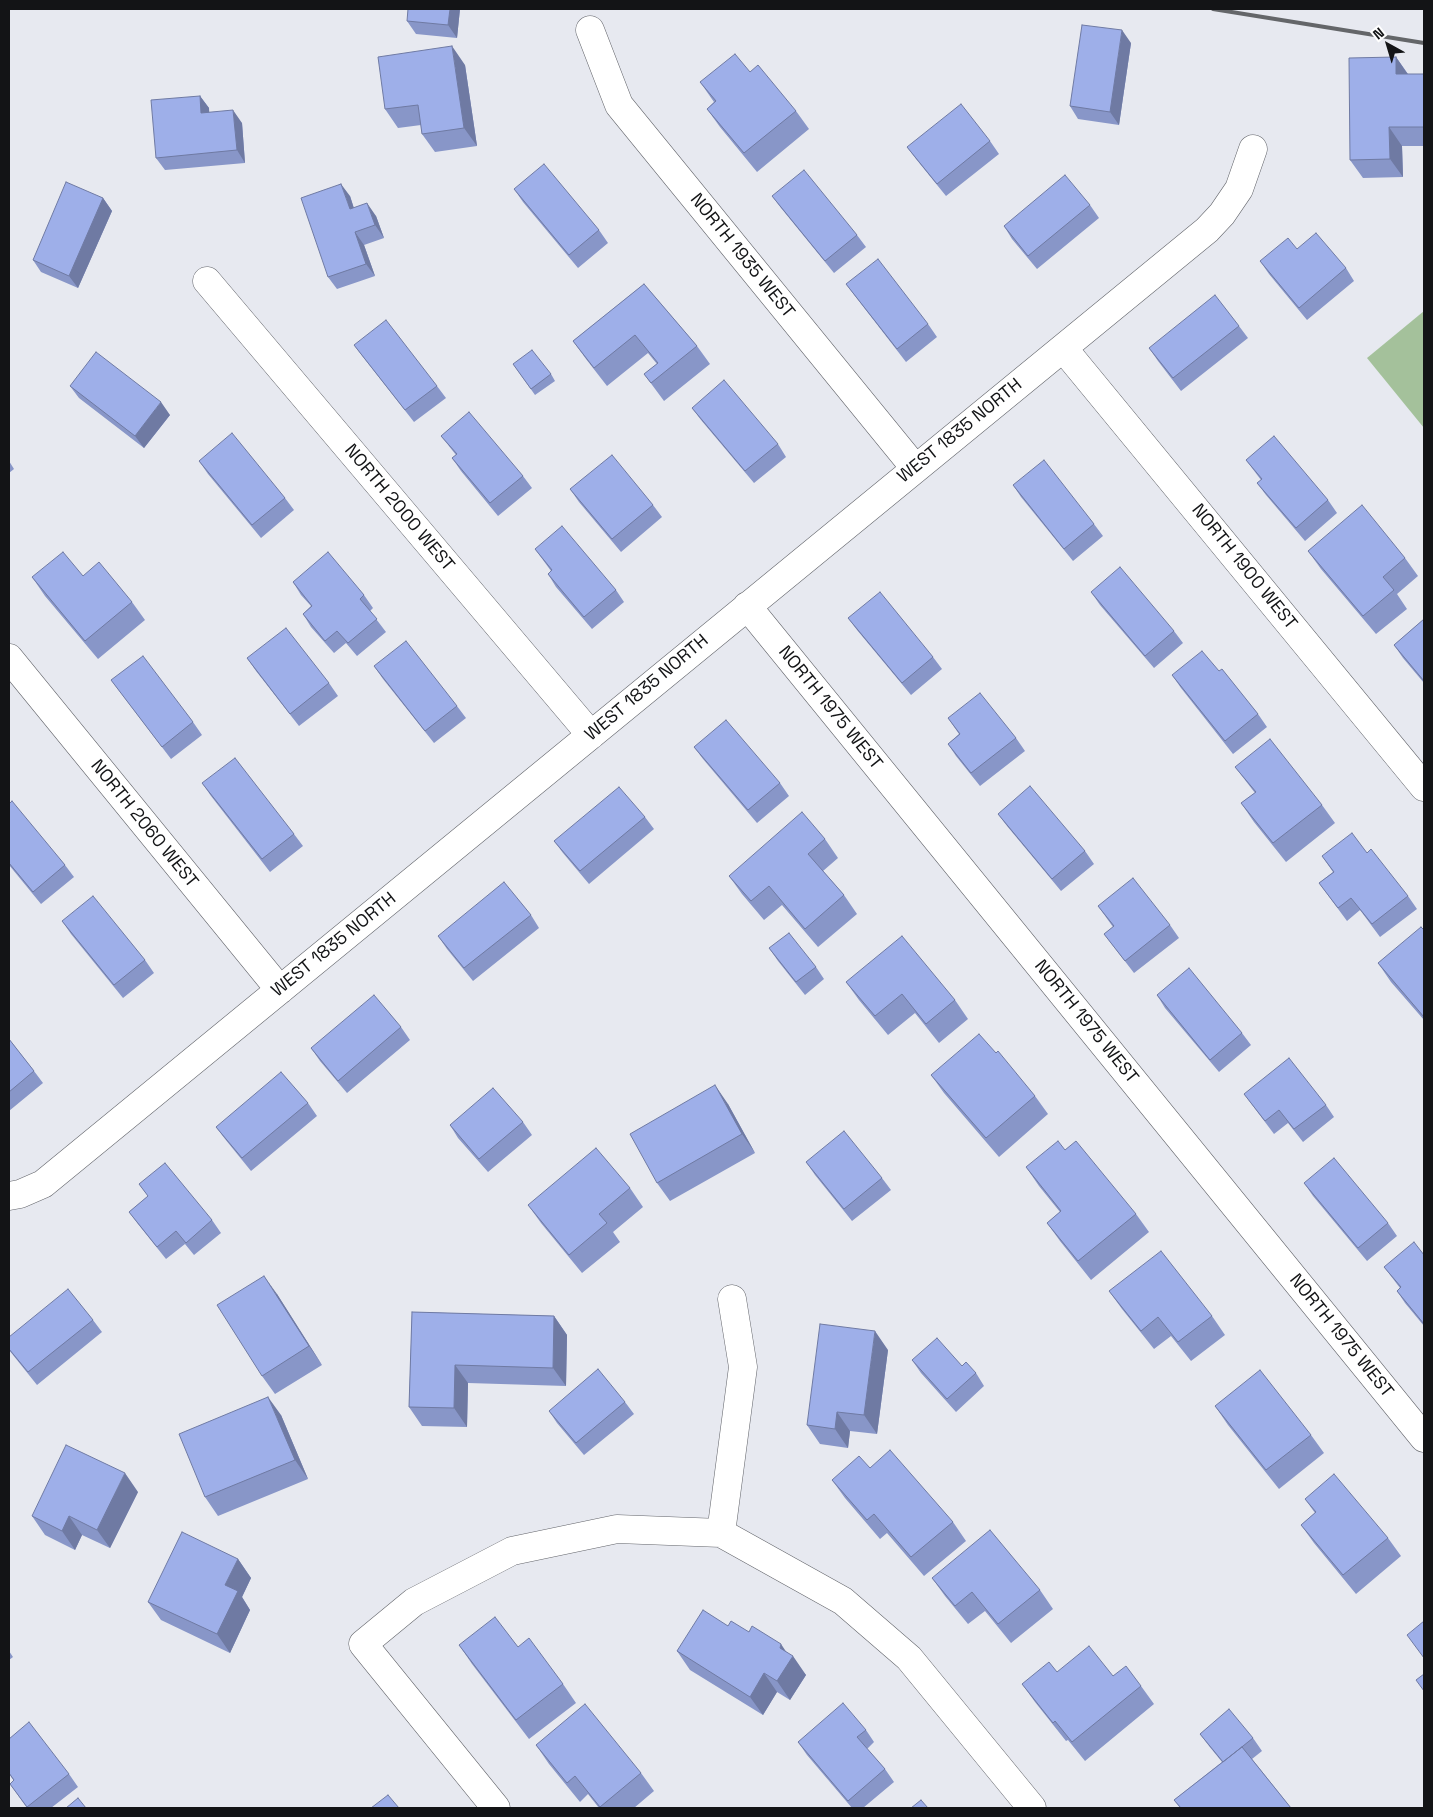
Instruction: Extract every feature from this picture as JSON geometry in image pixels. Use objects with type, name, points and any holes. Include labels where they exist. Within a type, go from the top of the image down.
[{"type":"street","name":"NORTH 1935 WEST","points":[[590,30],[619,105],[915,468]]},
{"type":"street","name":"WEST 1835 NORTH","points":[[9,1196],[20,1194],[43,1184],[1206,230],[1222,214],[1239,189],[1254,149]]},
{"type":"street","name":"NORTH 2000 WEST","points":[[207,281],[591,735]]},
{"type":"street","name":"NORTH 1900 WEST","points":[[1063,348],[1424,787]]},
{"type":"street","name":"NORTH 1975 WEST","points":[[747,606],[1424,1438]]},
{"type":"street","name":"NORTH 2060 WEST","points":[[9,658],[280,990]]},
{"type":"street","points":[[721,1533],[743,1367],[732,1299]]},
{"type":"street","points":[[496,1808],[363,1644],[414,1602],[512,1551],[617,1529],[721,1533],[843,1601],[909,1658],[1032,1808]]},
{"type":"green space","points":[[1424,311],[1424,428],[1367,358]]},
{"type":"building","points":[[408,9],[450,9],[448,25],[407,21]]},
{"type":"building","points":[[1082,25],[1122,30],[1110,112],[1070,106]]},
{"type":"building","points":[[452,46],[464,128],[422,134],[418,105],[385,109],[378,57]]},
{"type":"building","points":[[735,54],[750,72],[758,65],[796,111],[744,153],[707,109],[716,101],[700,82]]},
{"type":"building","points":[[1396,57],[1396,74],[1424,74],[1424,127],[1389,127],[1390,159],[1350,160],[1349,58]]},
{"type":"building","points":[[200,96],[201,113],[233,110],[237,150],[156,158],[151,100]]},
{"type":"building","points":[[961,104],[990,141],[937,184],[907,147]]},
{"type":"building","points":[[544,164],[599,230],[569,255],[514,189]]},
{"type":"building","points":[[804,170],[857,235],[825,261],[772,196]]},
{"type":"building","points":[[1065,175],[1090,205],[1028,256],[1004,226]]},
{"type":"building","points":[[66,182],[103,198],[69,276],[33,260]]},
{"type":"building","points":[[341,184],[350,209],[367,203],[375,225],[355,232],[366,264],[328,277],[301,198]]},
{"type":"building","points":[[1316,233],[1346,268],[1299,308],[1260,261],[1288,238],[1297,249]]},
{"type":"building","points":[[878,259],[928,324],[897,349],[846,284]]},
{"type":"building","points":[[644,284],[697,346],[651,383],[644,374],[658,363],[635,335],[594,368],[573,341]]},
{"type":"building","points":[[1215,295],[1239,326],[1173,378],[1149,348]]},
{"type":"building","points":[[386,320],[437,386],[405,410],[354,345]]},
{"type":"building","points":[[532,350],[551,374],[531,389],[513,364]]},
{"type":"building","points":[[96,352],[161,402],[135,436],[70,386]]},
{"type":"building","points":[[724,380],[778,444],[745,471],[692,408]]},
{"type":"building","points":[[469,412],[523,476],[490,503],[452,458],[457,454],[441,436]]},
{"type":"building","points":[[232,433],[285,498],[252,525],[199,461]]},
{"type":"building","points":[[1274,436],[1328,500],[1296,528],[1257,483],[1262,479],[1246,460]]},
{"type":"building","points":[[612,455],[653,505],[612,539],[570,489]]},
{"type":"building","points":[[1044,460],[1094,524],[1064,549],[1013,485]]},
{"type":"building","points":[[1362,505],[1405,558],[1383,577],[1394,590],[1363,616],[1308,551]]},
{"type":"building","points":[[562,526],[616,590],[584,617],[548,574],[552,570],[535,549]]},
{"type":"building","points":[[63,552],[83,576],[99,562],[132,602],[85,641],[32,577]]},
{"type":"building","points":[[328,552],[364,595],[360,599],[377,619],[348,643],[337,631],[325,641],[303,614],[312,606],[293,582]]},
{"type":"building","points":[[1120,567],[1174,631],[1145,656],[1091,592]]},
{"type":"building","points":[[880,592],[933,657],[902,683],[848,618]]},
{"type":"building","points":[[1424,619],[1424,681],[1394,645]]},
{"type":"building","points":[[286,628],[329,683],[290,714],[247,658]]},
{"type":"building","points":[[406,641],[457,706],[425,731],[374,666]]},
{"type":"building","points":[[1202,651],[1219,671],[1222,669],[1258,714],[1225,741],[1172,675]]},
{"type":"building","points":[[143,656],[193,722],[162,747],[111,680]]},
{"type":"building","points":[[980,693],[1016,738],[971,773],[948,744],[960,734],[948,718]]},
{"type":"building","points":[[726,720],[780,783],[748,810],[694,747]]},
{"type":"building","points":[[1270,739],[1322,805],[1273,843],[1241,803],[1256,792],[1235,767]]},
{"type":"building","points":[[235,758],[294,834],[262,859],[202,783]]},
{"type":"building","points":[[1030,786],[1085,851],[1052,879],[998,814]]},
{"type":"building","points":[[619,787],[645,817],[580,871],[554,841]]},
{"type":"building","points":[[12,801],[65,865],[33,892],[9,863],[9,804]]},
{"type":"building","points":[[802,812],[825,839],[808,854],[844,895],[805,929],[769,886],[751,901],[729,876]]},
{"type":"building","points":[[1352,833],[1367,853],[1371,849],[1408,896],[1372,924],[1351,898],[1338,908],[1319,883],[1334,872],[1322,856]]},
{"type":"building","points":[[1133,878],[1170,925],[1125,961],[1104,934],[1114,926],[1098,906]]},
{"type":"building","points":[[504,882],[531,915],[464,968],[438,936]]},
{"type":"building","points":[[93,896],[145,960],[114,985],[62,921]]},
{"type":"building","points":[[1421,927],[1424,930],[1424,1017],[1378,963]]},
{"type":"building","points":[[789,933],[816,967],[796,982],[769,948]]},
{"type":"building","points":[[902,936],[955,1000],[926,1024],[902,994],[875,1016],[846,982]]},
{"type":"building","points":[[1189,968],[1242,1033],[1210,1060],[1157,995]]},
{"type":"building","points":[[374,995],[401,1027],[338,1081],[311,1048]]},
{"type":"building","points":[[979,1034],[996,1053],[998,1051],[1035,1096],[986,1138],[931,1075]]},
{"type":"building","points":[[9,1039],[34,1071],[9,1092]]},
{"type":"building","points":[[1289,1058],[1326,1105],[1294,1129],[1279,1110],[1265,1121],[1244,1094]]},
{"type":"building","points":[[281,1072],[308,1103],[242,1158],[216,1127]]},
{"type":"building","points":[[715,1085],[742,1134],[657,1183],[630,1134]]},
{"type":"building","points":[[493,1088],[523,1122],[479,1159],[450,1125]]},
{"type":"building","points":[[844,1131],[882,1178],[844,1209],[806,1162]]},
{"type":"building","points":[[1058,1141],[1065,1150],[1076,1141],[1136,1214],[1078,1261],[1047,1223],[1061,1211],[1026,1167]]},
{"type":"building","points":[[596,1148],[630,1188],[599,1214],[607,1223],[569,1255],[528,1205]]},
{"type":"building","points":[[1334,1158],[1388,1223],[1358,1248],[1304,1183]]},
{"type":"building","points":[[165,1163],[212,1220],[186,1243],[176,1231],[157,1247],[129,1212],[148,1196],[139,1184]]},
{"type":"building","points":[[1414,1242],[1424,1255],[1424,1324],[1397,1291],[1401,1287],[1384,1267]]},
{"type":"building","points":[[1161,1251],[1212,1316],[1178,1342],[1158,1317],[1141,1331],[1109,1291]]},
{"type":"building","points":[[264,1276],[309,1346],[262,1376],[217,1305]]},
{"type":"building","points":[[68,1289],[93,1320],[28,1372],[9,1349],[9,1337]]},
{"type":"building","points":[[412,1312],[554,1316],[553,1368],[455,1365],[454,1408],[409,1407]]},
{"type":"building","points":[[820,1324],[875,1331],[864,1415],[837,1412],[835,1429],[807,1425]]},
{"type":"building","points":[[937,1338],[962,1366],[966,1362],[976,1373],[947,1399],[912,1360]]},
{"type":"building","points":[[598,1369],[625,1402],[576,1443],[549,1411]]},
{"type":"building","points":[[1260,1370],[1311,1435],[1266,1470],[1215,1406]]},
{"type":"building","points":[[268,1397],[295,1460],[205,1497],[179,1434]]},
{"type":"building","points":[[66,1445],[125,1473],[97,1530],[69,1516],[62,1531],[32,1516]]},
{"type":"building","points":[[890,1450],[953,1522],[911,1557],[874,1514],[867,1520],[832,1480],[859,1456],[870,1468]]},
{"type":"building","points":[[1334,1474],[1388,1538],[1343,1575],[1301,1525],[1316,1512],[1305,1499]]},
{"type":"building","points":[[990,1530],[1040,1590],[998,1624],[972,1592],[955,1606],[932,1578]]},
{"type":"building","points":[[182,1532],[238,1559],[225,1585],[238,1591],[217,1634],[148,1602]]},
{"type":"building","points":[[703,1610],[728,1626],[731,1621],[749,1632],[752,1626],[781,1644],[780,1648],[793,1656],[777,1681],[764,1673],[750,1697],[677,1651]]},
{"type":"building","points":[[495,1617],[518,1647],[529,1638],[563,1684],[516,1720],[459,1645]]},
{"type":"building","points":[[1424,1621],[1424,1658],[1407,1635]]},
{"type":"building","points":[[1089,1646],[1113,1676],[1126,1666],[1141,1686],[1072,1742],[1055,1721],[1053,1723],[1022,1684],[1049,1662],[1057,1672]]},
{"type":"building","points":[[1424,1674],[1424,1691],[1416,1680]]},
{"type":"building","points":[[843,1703],[866,1730],[857,1737],[885,1769],[848,1801],[798,1742]]},
{"type":"building","points":[[585,1704],[641,1773],[600,1807],[575,1776],[567,1783],[536,1745]]},
{"type":"building","points":[[1229,1709],[1253,1738],[1223,1762],[1200,1734]]},
{"type":"building","points":[[29,1722],[69,1774],[27,1807],[10,1784],[14,1780],[9,1773],[9,1739]]},
{"type":"building","points":[[1242,1747],[1291,1808],[1181,1808],[1174,1800]]},
{"type":"building","points":[[388,1795],[399,1808],[371,1808]]},
{"type":"building","points":[[78,1798],[86,1808],[66,1808]]},
{"type":"building","points":[[921,1800],[928,1808],[911,1808]]},
{"type":"railway","points":[[1213,9],[1424,43]]}]
